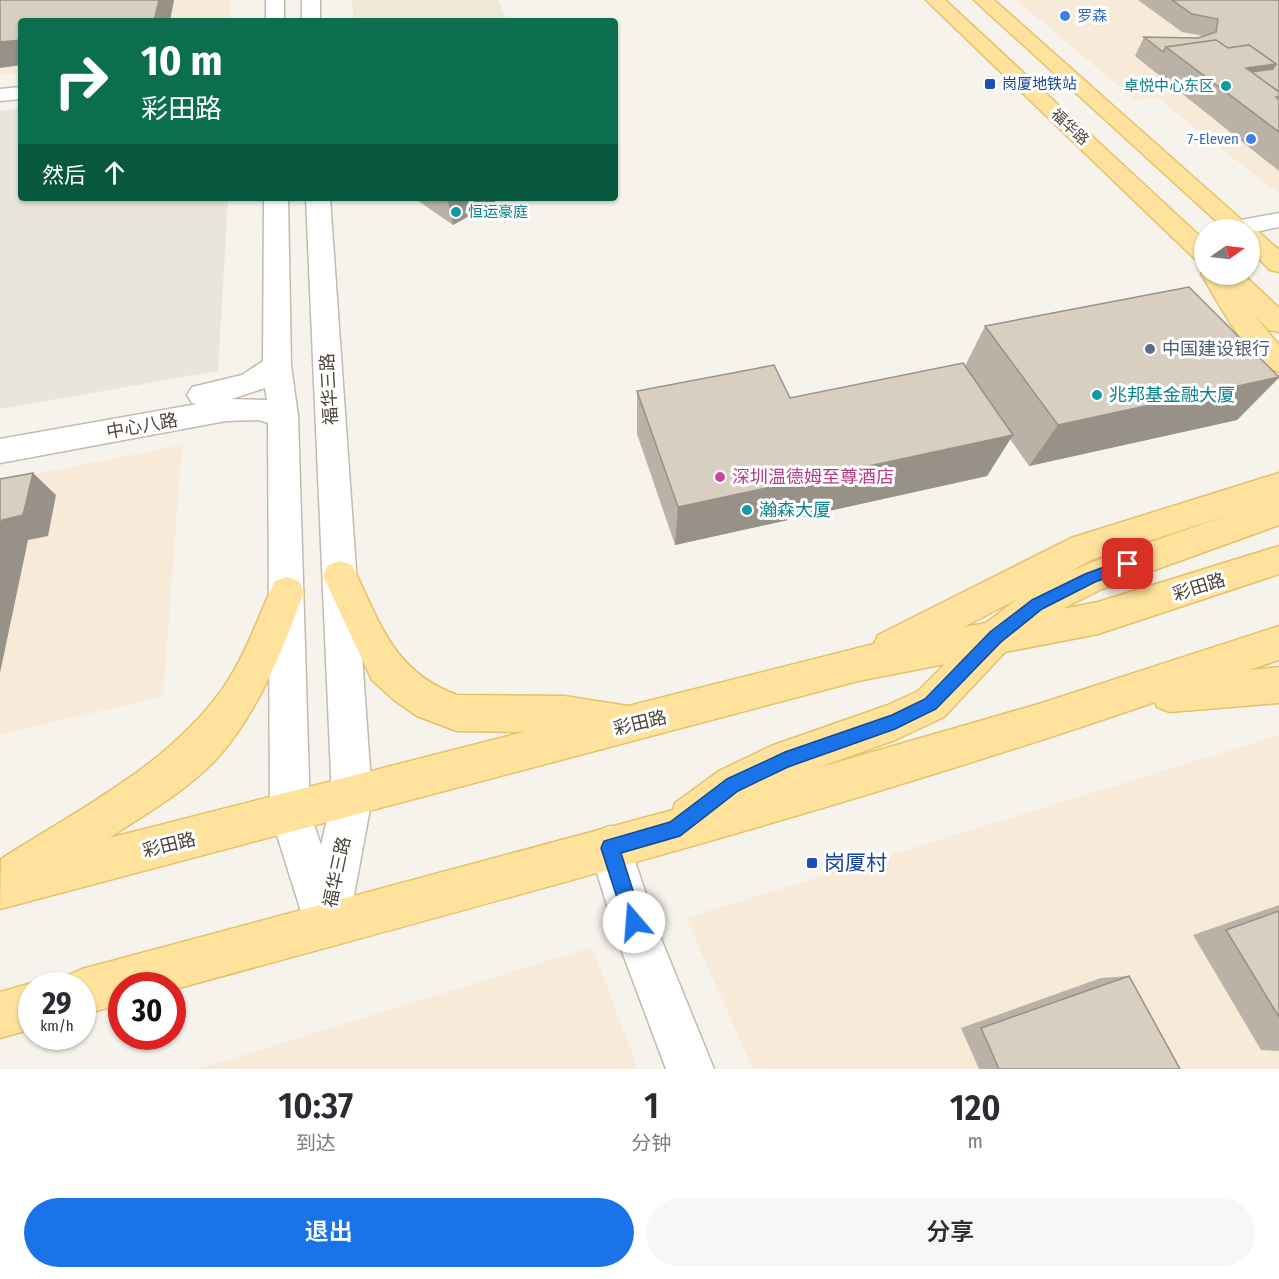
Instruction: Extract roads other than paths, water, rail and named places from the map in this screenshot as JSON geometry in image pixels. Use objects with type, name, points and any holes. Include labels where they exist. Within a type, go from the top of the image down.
[{"type":"main road","name":"福华路","points":[[936,0],[1194,245]]},
{"type":"main road","points":[[983,0],[1229,219]]},
{"type":"main road","points":[[1260,247],[1279,264]]},
{"type":"main road","points":[[1221,285],[1248,328],[1279,362]]},
{"type":"main road","points":[[1239,285],[1279,323]]},
{"type":"main road","points":[[858,664],[1083,548],[1279,486]]},
{"type":"main road","points":[[674,830],[733,785],[785,760],[895,721],[931,704],[996,637],[1037,604],[1090,578],[1279,511]]},
{"type":"main road","name":"彩田路","points":[[0,886],[352,798],[858,664],[1098,618],[1279,560]]},
{"type":"main road","points":[[340,576],[372,646],[385,668],[430,703],[457,713],[564,714],[637,723]]},
{"type":"main road","points":[[0,886],[158,782],[205,742],[237,699],[260,660],[287,592]]},
{"type":"main road","points":[[96,988],[674,830],[1126,696],[1279,643]]},
{"type":"main road","points":[[1126,696],[1279,685]]},
{"type":"main road","points":[[0,1015],[18,1010]]},
{"type":"street","points":[[275,0],[275,18]]},
{"type":"street","points":[[311,0],[311,18]]},
{"type":"street","points":[[0,95],[18,93]]},
{"type":"street","points":[[0,108],[18,105]]},
{"type":"street","name":"福华三路","points":[[276,201],[277,365],[283,416],[290,813],[326,924]]},
{"type":"street","name":"福华三路","points":[[318,201],[352,798],[326,924]]},
{"type":"street","points":[[1260,226],[1279,220]]},
{"type":"street","name":"中心八路","points":[[0,431],[228,391],[250,384],[277,365]]},
{"type":"street","name":"中心八路","points":[[0,451],[226,410],[258,410],[283,416]]},
{"type":"street","points":[[610,848],[640,941],[690,1069]]},
{"type":"place","name":"罗森","points":[[1065,16]]},
{"type":"place","name":"岗厦地铁站","points":[[990,84]]},
{"type":"place","name":"卓悦中心东区","points":[[1226,86]]},
{"type":"place","name":"7-Eleven","points":[[1251,139]]},
{"type":"place","name":"恒运豪庭","points":[[456,212]]},
{"type":"place","name":"中国建设银行","points":[[1150,349]]},
{"type":"place","name":"兆邦基金融大厦","points":[[1097,395]]},
{"type":"place","name":"深圳温德姆至尊酒店","points":[[720,477]]},
{"type":"place","name":"瀚森大厦","points":[[747,510]]},
{"type":"place","name":"岗厦村","points":[[812,863]]}]
